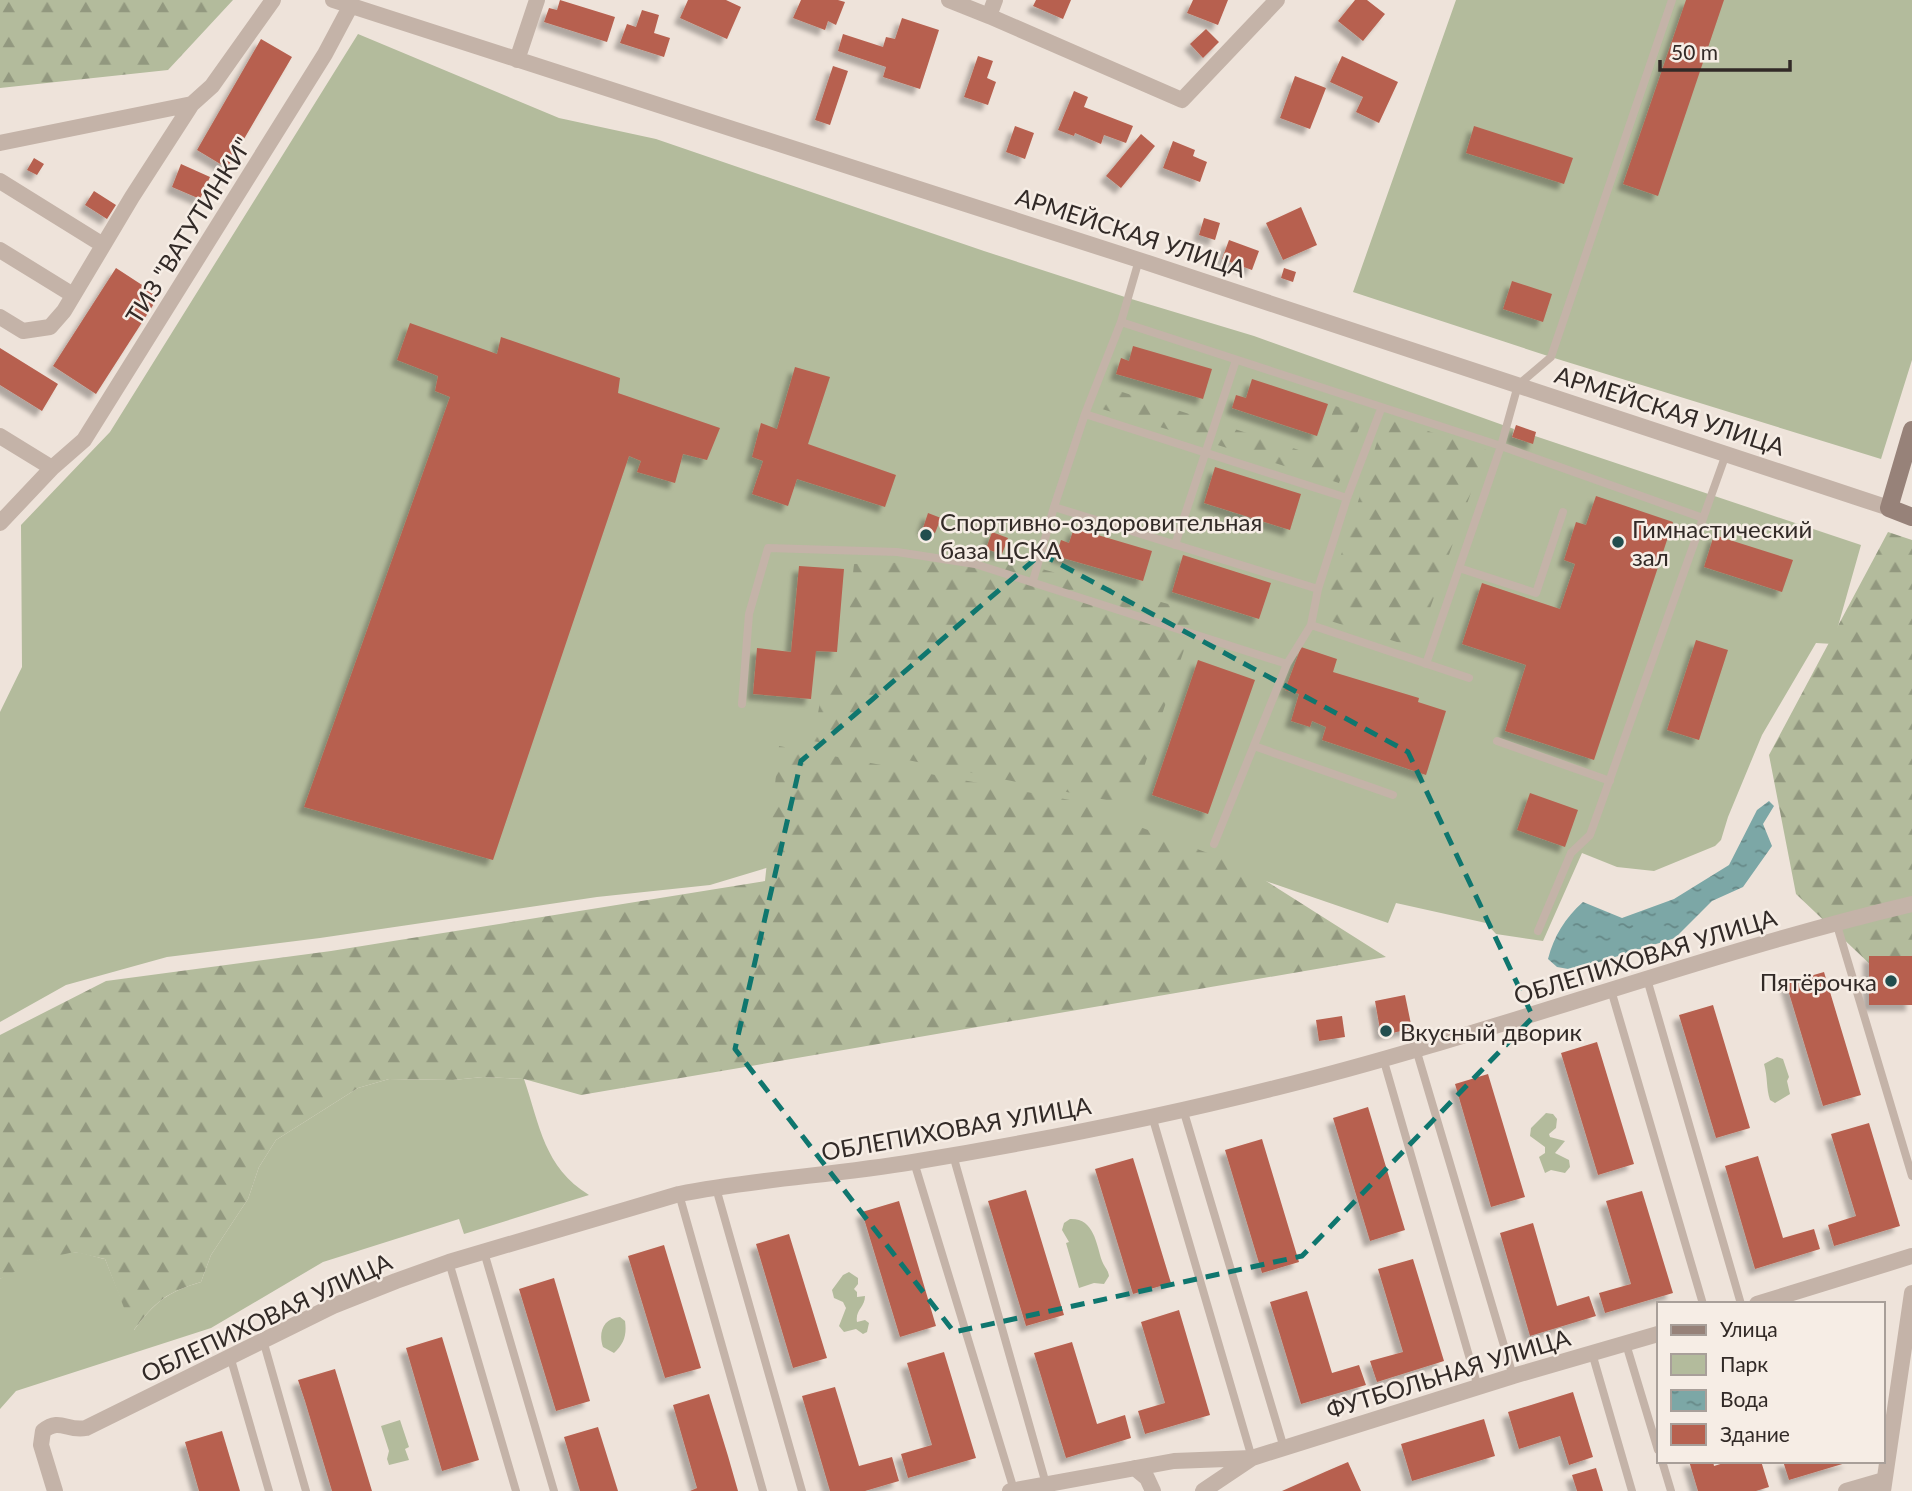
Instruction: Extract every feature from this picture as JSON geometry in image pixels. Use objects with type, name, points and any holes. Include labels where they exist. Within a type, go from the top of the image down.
[{"type":"street","points":[[0,317],[23,331],[50,327],[73,295],[192,104],[212,86],[273,0]]},
{"type":"street","name":"АРМЕЙСКАЯ УЛИЦА","points":[[333,0],[1139,260],[1912,517]]},
{"type":"street","points":[[517,60],[537,0]]},
{"type":"street","points":[[949,0],[992,8],[1182,100],[1277,0]]},
{"type":"street","name":"ТИЗ \"ВАТУТИНКИ\"","points":[[0,523],[52,468],[84,440],[325,54],[350,7]]},
{"type":"street","points":[[0,143],[192,104]]},
{"type":"street","points":[[0,181],[103,245]]},
{"type":"street","points":[[0,250],[73,295]]},
{"type":"street","points":[[1889,509],[1912,430]]},
{"type":"street","points":[[0,436],[52,468]]},
{"type":"street","name":"ОБЛЕПИХОВАЯ УЛИЦА","points":[[55,1491],[41,1445],[43,1431],[51,1424],[74,1429],[86,1428],[333,1306],[449,1262],[679,1194],[914,1162],[1152,1116],[1280,1087],[1416,1049],[1836,922],[1912,904]]},
{"type":"street","points":[[1763,1302],[1912,1256]]},
{"type":"street","points":[[1846,1491],[1883,1485],[1912,1293]]},
{"type":"street","name":"ФУТБОЛЬНАЯ УЛИЦА","points":[[1018,1490],[1174,1461],[1252,1458],[1513,1376],[1657,1334]]},
{"type":"street","name":"ФУТБОЛЬНАЯ УЛИЦА","points":[[1203,1491],[1252,1458]]},
{"type":"street","points":[[1135,1468],[1147,1478],[1153,1491]]},
{"type":"lane","points":[[1426,664],[1501,446],[1518,385],[1551,357],[1672,0]]},
{"type":"lane","points":[[1033,581],[1054,507],[1085,414],[1121,322],[1139,260]]},
{"type":"lane","points":[[1121,322],[1501,446],[1703,518]]},
{"type":"lane","points":[[1175,545],[1236,360]]},
{"type":"lane","points":[[1214,844],[1287,664],[1311,625],[1318,589],[1347,498],[1381,409]]},
{"type":"lane","points":[[1085,414],[1347,498]]},
{"type":"lane","points":[[1538,930],[1571,853],[1590,835],[1726,454]]},
{"type":"lane","points":[[1054,507],[1318,589]]},
{"type":"lane","points":[[1459,568],[1536,593],[1563,512]]},
{"type":"lane","points":[[742,704],[749,614],[768,548],[897,552],[975,564],[1287,664]]},
{"type":"lane","points":[[1311,625],[1469,678]]},
{"type":"lane","points":[[1497,741],[1610,781]]},
{"type":"lane","points":[[1254,746],[1393,795]]},
{"type":"lane","points":[[1836,922],[1912,1175]]},
{"type":"lane","points":[[1647,979],[1740,1302]]},
{"type":"lane","points":[[1611,990],[1702,1302]]},
{"type":"lane","points":[[1416,1049],[1513,1376]]},
{"type":"lane","points":[[1382,1058],[1478,1387]]},
{"type":"lane","points":[[1183,1108],[1284,1448]]},
{"type":"lane","points":[[1152,1116],[1252,1458]]},
{"type":"lane","points":[[953,1154],[1046,1484]]},
{"type":"lane","points":[[914,1162],[1018,1490]]},
{"type":"lane","points":[[716,1187],[802,1491]]},
{"type":"lane","points":[[679,1194],[764,1491]]},
{"type":"lane","points":[[484,1252],[554,1491]]},
{"type":"lane","points":[[449,1262],[516,1491]]},
{"type":"lane","points":[[263,1340],[306,1491]]},
{"type":"lane","points":[[1626,1344],[1657,1447]]},
{"type":"lane","points":[[1591,1353],[1632,1491]]},
{"type":"lane","points":[[230,1356],[269,1491]]},
{"type":"lane","points":[[1663,1463],[1671,1491]]},
{"type":"highlighted area","points":[[1041,554],[1408,752],[1533,1017],[1302,1256],[954,1332],[735,1049],[801,761]]},
{"type":"green space","points":[[0,0],[233,0],[168,70],[0,88]]},
{"type":"green space","points":[[1456,0],[1912,0],[1912,360],[1881,459],[1551,357],[1353,292]]},
{"type":"green space","name":"Спортивно-оздоровительная база ЦСКА","points":[[358,34],[559,118],[656,139],[984,251],[1254,336],[1514,429],[1512,437],[1532,443],[1535,436],[1861,545],[1833,644],[1816,643],[1762,735],[1721,840],[1715,846],[1654,871],[1617,867],[1582,853],[1543,941],[1496,934],[1486,923],[1396,903],[1388,923],[1143,839],[773,866],[710,885],[597,897],[320,938],[167,957],[66,985],[0,1022],[0,712],[22,667],[21,525],[110,432]]},
{"type":"green space","points":[[1110,388],[1317,456],[1335,406],[1364,414],[1339,483],[1102,409]]},
{"type":"green space","points":[[1385,417],[1486,450],[1416,648],[1321,618]]},
{"type":"green space","points":[[1888,532],[1912,540],[1912,1004],[1796,894],[1769,755]]},
{"type":"green space","points":[[1006,559],[1197,612],[1131,805],[813,741],[827,663],[843,666],[854,564]]},
{"type":"green space","points":[[779,746],[1070,800],[1244,867],[1386,957],[581,1095],[524,1079],[389,1079],[358,1088],[276,1140],[259,1167],[248,1199],[211,1255],[201,1282],[162,1299],[133,1331],[105,1259],[74,1252],[39,1260],[0,1279],[0,1035],[106,981],[331,951],[765,881]]},
{"type":"green space","points":[[1777,1057],[1783,1059],[1789,1077],[1787,1081],[1790,1094],[1775,1103],[1770,1100],[1764,1064]]},
{"type":"green space","points":[[483,1077],[524,1079],[540,1129],[553,1158],[562,1172],[589,1195],[464,1234],[459,1219],[323,1262],[211,1328],[16,1391],[0,1409],[0,1279],[25,1265],[63,1253],[76,1252],[105,1259],[134,1330],[163,1299],[201,1282],[211,1255],[248,1199],[259,1167],[276,1140],[358,1088],[389,1079],[453,1080]]},
{"type":"green space","points":[[1546,1113],[1553,1114],[1557,1119],[1556,1128],[1549,1134],[1550,1137],[1565,1141],[1555,1153],[1569,1160],[1570,1167],[1565,1173],[1551,1170],[1545,1173],[1539,1157],[1545,1153],[1545,1147],[1530,1136],[1531,1128]]},
{"type":"green space","points":[[1070,1219],[1084,1223],[1093,1233],[1109,1276],[1104,1284],[1094,1283],[1079,1288],[1066,1243],[1069,1242],[1062,1230],[1064,1223]]},
{"type":"green space","points":[[849,1272],[858,1278],[854,1289],[857,1297],[865,1296],[857,1318],[857,1322],[865,1320],[869,1323],[867,1332],[863,1334],[856,1329],[844,1332],[839,1326],[846,1308],[843,1302],[834,1298],[832,1290],[843,1275]]},
{"type":"green space","points":[[620,1317],[625,1321],[625,1335],[614,1353],[603,1347],[601,1337],[606,1323]]},
{"type":"green space","points":[[400,1420],[409,1447],[405,1449],[409,1460],[389,1465],[389,1451],[381,1426]]},
{"type":"water","points":[[1769,801],[1774,806],[1763,824],[1772,846],[1743,887],[1712,901],[1675,938],[1574,970],[1557,967],[1548,959],[1561,928],[1583,902],[1622,918],[1674,899],[1729,865],[1757,810]]},
{"type":"building","points":[[560,0],[615,17],[607,42],[544,22],[549,8],[557,10]]},
{"type":"building","points":[[688,0],[726,0],[741,7],[727,39],[680,18]]},
{"type":"building","points":[[801,0],[845,2],[836,25],[828,21],[825,30],[793,18]]},
{"type":"building","points":[[1036,0],[1071,0],[1063,19],[1033,6]]},
{"type":"building","points":[[1193,0],[1228,0],[1218,25],[1187,13]]},
{"type":"building","points":[[1355,0],[1367,0],[1385,14],[1363,41],[1338,21]]},
{"type":"building","points":[[1686,0],[1724,0],[1658,196],[1623,184]]},
{"type":"building","points":[[642,10],[659,15],[654,33],[670,38],[664,57],[620,43],[627,24],[636,27]]},
{"type":"building","points":[[902,18],[939,30],[920,89],[883,77],[886,67],[838,51],[843,34],[883,47],[886,37],[895,39]]},
{"type":"building","points":[[1206,29],[1219,42],[1203,58],[1190,44]]},
{"type":"building","points":[[261,39],[292,57],[227,168],[197,150]]},
{"type":"building","points":[[978,56],[993,61],[987,78],[996,82],[988,105],[964,97]]},
{"type":"building","points":[[1342,56],[1398,82],[1379,123],[1356,112],[1363,97],[1330,82]]},
{"type":"building","points":[[833,66],[848,71],[830,125],[815,120]]},
{"type":"building","points":[[1295,76],[1326,88],[1310,129],[1280,118]]},
{"type":"building","points":[[1074,91],[1088,97],[1084,107],[1133,126],[1126,143],[1104,135],[1101,144],[1075,133],[1074,136],[1058,130]]},
{"type":"building","points":[[1015,126],[1034,133],[1025,159],[1006,152]]},
{"type":"building","points":[[1474,126],[1573,158],[1564,184],[1466,153]]},
{"type":"building","points":[[1141,134],[1155,146],[1121,188],[1106,176]]},
{"type":"building","points":[[1173,141],[1195,150],[1193,156],[1207,162],[1200,182],[1163,168]]},
{"type":"building","points":[[34,158],[44,164],[37,175],[27,170]]},
{"type":"building","points":[[181,164],[210,177],[200,199],[172,187]]},
{"type":"building","points":[[94,191],[116,205],[107,219],[85,205]]},
{"type":"building","points":[[1301,207],[1317,245],[1283,260],[1266,223]]},
{"type":"building","points":[[1204,218],[1220,223],[1215,240],[1199,235]]},
{"type":"building","points":[[1229,240],[1259,251],[1252,270],[1222,259]]},
{"type":"building","points":[[116,268],[159,296],[96,394],[53,366]]},
{"type":"building","points":[[1284,268],[1296,272],[1293,282],[1281,278]]},
{"type":"building","points":[[1512,281],[1552,294],[1543,322],[1503,309]]},
{"type":"building","points":[[410,323],[497,354],[501,337],[620,378],[618,393],[720,428],[707,460],[683,454],[675,483],[637,472],[641,461],[629,456],[493,860],[304,807],[450,397],[435,391],[438,376],[397,360]]},
{"type":"building","points":[[1133,346],[1212,369],[1203,399],[1116,374],[1121,358],[1129,361]]},
{"type":"building","points":[[0,348],[58,384],[42,411],[0,385]]},
{"type":"building","points":[[795,367],[830,377],[808,444],[896,475],[885,507],[797,479],[788,506],[752,494],[763,461],[752,457],[761,423],[777,429]]},
{"type":"building","points":[[1252,379],[1328,404],[1317,436],[1232,408],[1236,395],[1246,398]]},
{"type":"building","points":[[1516,425],[1536,432],[1533,444],[1512,437]]},
{"type":"building","points":[[1215,467],[1301,494],[1290,530],[1204,503]]},
{"type":"building","points":[[1596,496],[1673,522],[1594,760],[1505,731],[1526,665],[1462,644],[1482,583],[1560,609],[1575,564],[1564,560],[1576,522],[1586,525]]},
{"type":"building","points":[[928,513],[941,518],[935,533],[923,528]]},
{"type":"building","points":[[1074,528],[1152,551],[1143,581],[1056,556],[1061,540],[1069,543]]},
{"type":"building","points":[[992,532],[1008,538],[1002,554],[986,549]]},
{"type":"building","points":[[1714,535],[1793,560],[1782,592],[1704,567]]},
{"type":"building","points":[[1183,555],[1271,583],[1259,619],[1172,592]]},
{"type":"building","points":[[799,566],[844,569],[837,652],[816,651],[811,699],[753,694],[757,648],[791,652]]},
{"type":"building","points":[[1696,640],[1728,650],[1699,740],[1667,730]]},
{"type":"building","points":[[1301,647],[1337,659],[1333,672],[1419,698],[1418,702],[1446,711],[1426,775],[1322,740],[1326,727],[1312,721],[1310,727],[1291,721],[1299,694],[1285,690]]},
{"type":"building","points":[[1198,660],[1255,680],[1208,814],[1152,795]]},
{"type":"building","points":[[1530,793],[1578,810],[1565,847],[1517,830]]},
{"type":"building","name":"Пятёрочка","points":[[1869,956],[1912,956],[1912,1005],[1869,1005]]},
{"type":"building","points":[[1824,972],[1861,1095],[1823,1106],[1786,983]]},
{"type":"building","points":[[1405,995],[1412,1029],[1381,1035],[1375,1001]]},
{"type":"building","points":[[1713,1005],[1750,1128],[1716,1138],[1679,1015]]},
{"type":"building","points":[[1342,1016],[1345,1037],[1319,1041],[1316,1020]]},
{"type":"building","points":[[1597,1042],[1634,1164],[1598,1175],[1561,1053]]},
{"type":"building","points":[[1488,1074],[1525,1197],[1491,1207],[1455,1084]]},
{"type":"building","points":[[1368,1107],[1405,1230],[1370,1241],[1333,1118]]},
{"type":"building","points":[[1869,1123],[1900,1226],[1834,1246],[1828,1225],[1856,1216],[1831,1134]]},
{"type":"building","points":[[1262,1139],[1299,1262],[1262,1273],[1225,1150]]},
{"type":"building","points":[[1758,1156],[1783,1238],[1814,1229],[1820,1249],[1755,1269],[1725,1166]]},
{"type":"building","points":[[1133,1158],[1171,1283],[1133,1294],[1095,1169]]},
{"type":"building","points":[[1026,1190],[1064,1315],[1026,1326],[988,1201]]},
{"type":"building","points":[[1642,1191],[1673,1293],[1605,1313],[1599,1293],[1631,1284],[1606,1201]]},
{"type":"building","points":[[899,1201],[936,1326],[900,1337],[862,1212]]},
{"type":"building","points":[[1533,1223],[1557,1306],[1589,1296],[1596,1316],[1530,1336],[1500,1233]]},
{"type":"building","points":[[789,1234],[827,1358],[793,1368],[756,1244]]},
{"type":"building","points":[[664,1245],[701,1368],[665,1378],[628,1256]]},
{"type":"building","points":[[1413,1259],[1444,1361],[1377,1382],[1370,1361],[1403,1352],[1378,1269]]},
{"type":"building","points":[[554,1278],[590,1401],[556,1411],[519,1289]]},
{"type":"building","points":[[1307,1291],[1332,1373],[1359,1365],[1366,1385],[1301,1404],[1270,1302]]},
{"type":"building","points":[[1179,1310],[1210,1415],[1145,1434],[1138,1411],[1165,1403],[1141,1322]]},
{"type":"building","points":[[442,1337],[479,1460],[442,1471],[406,1348]]},
{"type":"building","points":[[1072,1342],[1097,1424],[1125,1415],[1131,1438],[1066,1458],[1034,1353]]},
{"type":"building","points":[[944,1352],[976,1458],[908,1478],[901,1454],[932,1445],[907,1363]]},
{"type":"building","points":[[335,1369],[372,1491],[332,1491],[298,1380]]},
{"type":"building","points":[[835,1387],[859,1466],[892,1457],[899,1481],[865,1491],[830,1491],[802,1396]]},
{"type":"building","points":[[1573,1392],[1593,1457],[1569,1465],[1560,1436],[1519,1449],[1508,1412]]},
{"type":"building","points":[[709,1394],[738,1491],[690,1491],[697,1488],[673,1405]]},
{"type":"building","points":[[1484,1419],[1495,1456],[1412,1481],[1401,1444]]},
{"type":"building","points":[[598,1427],[618,1491],[580,1491],[564,1437]]},
{"type":"building","points":[[222,1431],[240,1491],[199,1491],[185,1442]]},
{"type":"building","points":[[1348,1462],[1361,1491],[1282,1491],[1327,1471]]},
{"type":"building","points":[[1690,1463],[1713,1463],[1714,1466],[1724,1463],[1762,1463],[1769,1487],[1756,1491],[1698,1491]]},
{"type":"building","points":[[1784,1463],[1846,1463],[1789,1480]]},
{"type":"building","points":[[1596,1468],[1603,1491],[1577,1491],[1572,1475]]},
{"type":"place","name":"Спортивно-оздоровительная база ЦСКА","points":[[926,535]]},
{"type":"place","name":"Гимнастический зал","points":[[1618,542]]},
{"type":"place","name":"Пятёрочка","points":[[1891,981]]},
{"type":"place","name":"Вкусный дворик","points":[[1386,1031]]}]
